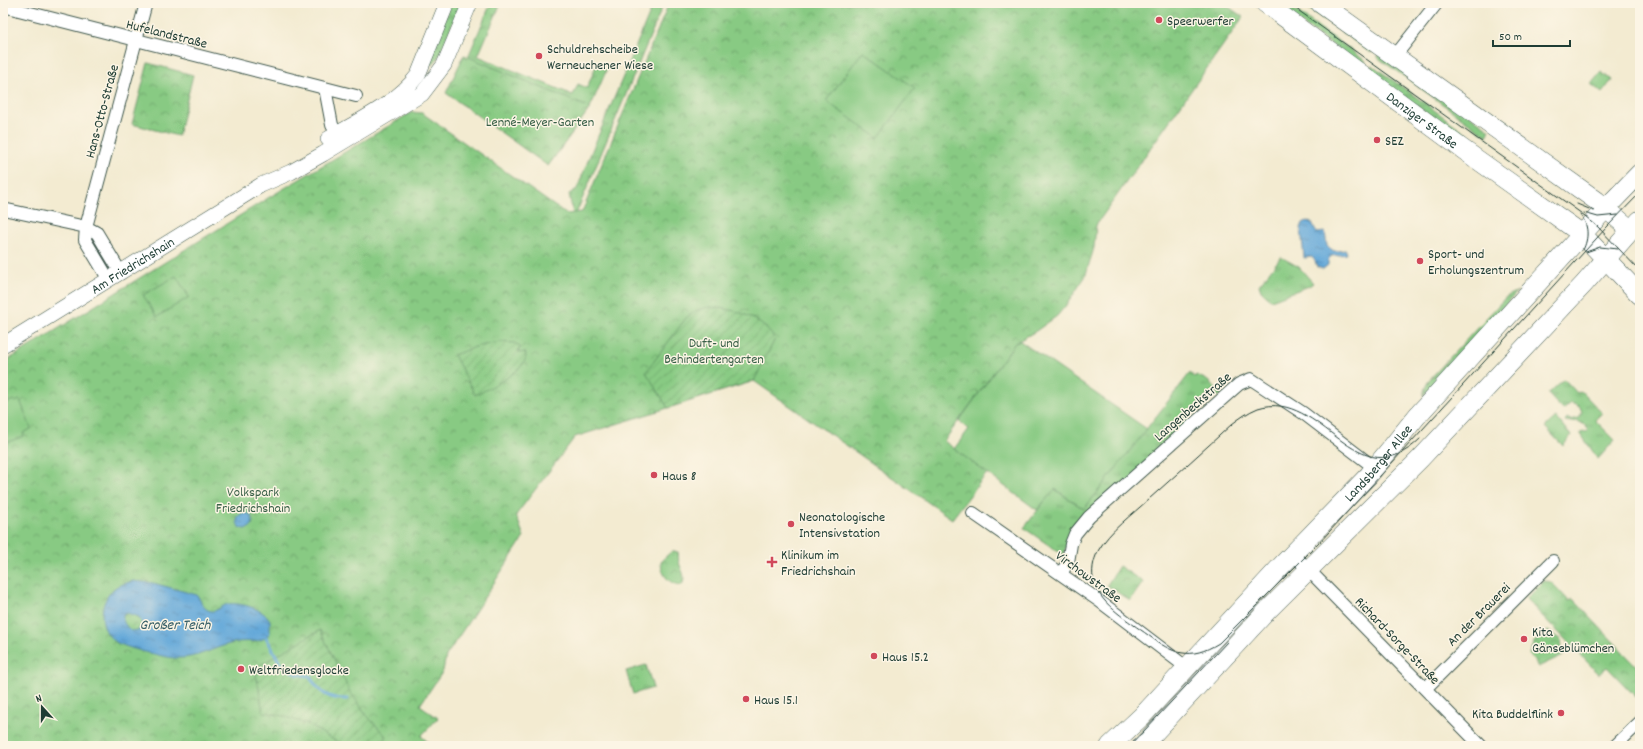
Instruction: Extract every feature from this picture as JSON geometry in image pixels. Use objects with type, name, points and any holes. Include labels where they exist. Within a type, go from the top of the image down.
[{"type":"main road","name":"Danziger Straße","points":[[1264,3],[1461,148],[1582,234],[1640,295]]},
{"type":"main road","points":[[1320,3],[1606,208],[1636,225]]},
{"type":"main road","name":"Landsberger Allee","points":[[1110,746],[1142,716],[1186,667],[1293,554],[1370,465],[1402,433],[1582,234],[1640,173]]},
{"type":"main road","name":"Landsberger Allee","points":[[1142,746],[1267,611],[1310,570],[1420,459],[1607,259],[1636,225]]},
{"type":"street","name":"Hans-Otto-Straße","points":[[86,228],[146,3]]},
{"type":"street","points":[[416,89],[418,75],[447,3]]},
{"type":"street","points":[[416,89],[444,65],[470,3]]},
{"type":"street","points":[[1395,56],[1437,3]]},
{"type":"street","name":"Hufelandstraße","points":[[3,6],[356,96]]},
{"type":"street","points":[[325,88],[332,125],[337,134]]},
{"type":"street","name":"Am Friedrichshain","points":[[261,185],[275,172],[396,97],[416,89]]},
{"type":"street","name":"Am Friedrichshain","points":[[3,345],[261,185],[291,172],[328,151],[416,89]]},
{"type":"street","points":[[3,209],[86,228],[97,232],[115,276]]},
{"type":"street","name":"Langenbeckstraße","points":[[1061,574],[1068,562],[1071,544],[1075,534],[1090,516],[1239,384],[1251,379],[1308,416],[1370,465]]},
{"type":"street","name":"Virchowstraße","points":[[973,513],[1098,600],[1186,667]]},
{"type":"street","name":"Richard-Sorge-Straße","points":[[1293,554],[1481,746]]},
{"type":"street","name":"An der Brauerei","points":[[1425,689],[1553,561]]},
{"type":"street","points":[[1615,746],[1640,722]]},
{"type":"green space","points":[[451,3],[461,3],[439,56],[433,65],[426,62]]},
{"type":"green space","name":"Lenné-Meyer-Garten","points":[[491,3],[501,3],[478,56],[573,95],[578,84],[587,88],[596,66],[594,64],[607,69],[590,108],[551,162],[460,61],[464,55],[468,57]]},
{"type":"green space","points":[[654,3],[664,3],[576,214],[573,214],[569,194],[577,189]]},
{"type":"green space","name":"Volkspark Friedrichshain","points":[[669,3],[1223,3],[1243,17],[1096,225],[1094,248],[1085,277],[1067,304],[1057,316],[1036,331],[1015,343],[944,441],[987,473],[952,519],[754,381],[575,437],[516,515],[524,537],[446,656],[443,671],[420,705],[438,718],[421,736],[433,746],[3,746],[3,363],[268,198],[412,112],[422,113],[566,214],[582,212]]},
{"type":"green space","points":[[1273,3],[1285,3],[1366,61],[1362,66]]},
{"type":"green space","points":[[1301,3],[1312,3],[1375,48],[1371,53]]},
{"type":"green space","points":[[863,51],[915,88],[878,138],[826,101]]},
{"type":"green space","points":[[1381,52],[1490,130],[1487,136],[1377,57]]},
{"type":"green space","name":"Lenné-Meyer-Garten","points":[[464,55],[590,108],[548,166],[446,93]]},
{"type":"green space","points":[[148,63],[193,75],[178,136],[132,124]]},
{"type":"green space","points":[[1372,65],[1481,144],[1477,149],[1368,71]]},
{"type":"green space","points":[[1601,72],[1612,80],[1602,93],[1591,84]]},
{"type":"green space","points":[[1281,257],[1299,267],[1313,283],[1309,286],[1271,300],[1261,291],[1259,285]]},
{"type":"green space","points":[[176,276],[189,297],[157,317],[143,295]]},
{"type":"green space","points":[[1518,291],[1423,396],[1429,380],[1506,297]]},
{"type":"green space","name":"Duft- und Behindertengarten","points":[[709,307],[738,312],[746,315],[762,325],[775,339],[754,381],[668,408],[646,372],[686,318],[697,310]]},
{"type":"green space","points":[[1020,341],[1147,429],[1084,509],[1055,489],[1037,510],[954,449],[969,429],[959,421],[1015,343]]},
{"type":"green space","points":[[499,342],[515,343],[521,348],[518,350],[520,353],[525,352],[526,358],[522,365],[507,378],[475,395],[454,355],[475,347]]},
{"type":"green space","points":[[1190,373],[1195,377],[1197,375],[1208,381],[1222,394],[1219,397],[1213,390],[1186,415],[1191,422],[1065,549],[1063,555],[1024,528],[1054,489],[1084,509]]},
{"type":"green space","points":[[1564,379],[1577,393],[1581,391],[1602,413],[1595,420],[1615,440],[1598,459],[1580,433],[1588,431],[1585,425],[1578,421],[1565,421],[1567,418],[1570,420],[1579,418],[1582,412],[1580,407],[1571,403],[1563,410],[1548,394]]},
{"type":"green space","points":[[14,400],[15,402],[20,400],[31,429],[23,433],[24,436],[3,444],[3,404]]},
{"type":"green space","points":[[1556,417],[1571,436],[1563,446],[1545,427]]},
{"type":"green space","points":[[672,551],[678,552],[679,561],[684,576],[682,585],[677,585],[670,581],[662,570],[661,561]]},
{"type":"green space","points":[[1119,566],[1143,582],[1130,601],[1107,585]]},
{"type":"green space","points":[[1544,581],[1551,582],[1569,601],[1573,599],[1640,670],[1639,700],[1607,667],[1599,674],[1526,599]]},
{"type":"green space","points":[[320,630],[350,692],[369,718],[386,736],[380,746],[344,746],[307,724],[280,715],[263,712],[255,668]]},
{"type":"green space","points":[[1548,631],[1561,640],[1563,655],[1538,667],[1529,654],[1534,642]]},
{"type":"green space","points":[[646,665],[653,688],[633,694],[626,671]]},
{"type":"water","points":[[1307,221],[1313,224],[1317,233],[1325,232],[1327,246],[1334,251],[1346,250],[1347,254],[1331,256],[1328,260],[1328,265],[1323,269],[1317,267],[1312,257],[1304,258],[1301,228],[1303,223]]},
{"type":"water","points":[[245,513],[252,518],[253,521],[248,528],[245,529],[238,524],[237,521],[242,514]]},
{"type":"water","name":"Großer Teich","points":[[133,581],[153,583],[197,595],[205,607],[211,611],[228,604],[239,604],[251,607],[267,616],[270,620],[270,633],[266,637],[257,641],[233,643],[183,658],[162,656],[128,647],[116,642],[105,630],[102,615],[103,607],[110,593],[116,587]],"holes":[[[127,613],[139,617],[142,624],[139,630],[131,631],[123,620],[123,615]]]},
{"type":"waterway","points":[[266,637],[280,663],[296,674],[310,676],[313,682],[325,694],[335,698],[348,699]]},
{"type":"tram line","points":[[1288,3],[1585,216],[1598,227],[1640,271]]},
{"type":"tram line","points":[[1420,439],[1398,455],[1377,458],[1358,451],[1301,413],[1281,406],[1258,408],[1244,415],[1232,424],[1109,536],[1098,551],[1095,559],[1093,567],[1094,583],[1103,599],[1117,612],[1157,642],[1174,651],[1182,653],[1199,652],[1209,649],[1219,643],[1319,543],[1606,228],[1640,193]]},
{"type":"tram line","points":[[1577,204],[1594,211]]},
{"type":"tram line","points":[[1584,213],[1598,217],[1618,215]]},
{"type":"tram line","points":[[1580,214],[1585,223],[1587,232],[1583,250]]},
{"type":"tram line","points":[[1586,252],[1600,247],[1618,249]]},
{"type":"tram line","points":[[1130,746],[1227,642]]},
{"type":"place","name":"Speerwerfer","points":[[1159,20]]},
{"type":"place","name":"Schuldrehscheibe Werneuchener Wiese","points":[[539,56]]},
{"type":"place","name":"SEZ","points":[[1377,140]]},
{"type":"place","name":"Sport- und Erholungszentrum","points":[[1420,261]]},
{"type":"place","name":"Haus 8","points":[[654,475]]},
{"type":"place","name":"Neonatologische Intensivstation","points":[[791,524]]},
{"type":"place","name":"Klinikum im Friedrichshain","points":[[772,562]]},
{"type":"place","name":"Kita Gänseblümchen","points":[[1524,639]]},
{"type":"place","name":"Haus 15.2","points":[[874,656]]},
{"type":"place","name":"Weltfriedensglocke","points":[[241,669]]},
{"type":"place","name":"Haus 15.1","points":[[746,699]]},
{"type":"place","name":"Kita Buddelflink","points":[[1561,713]]}]
